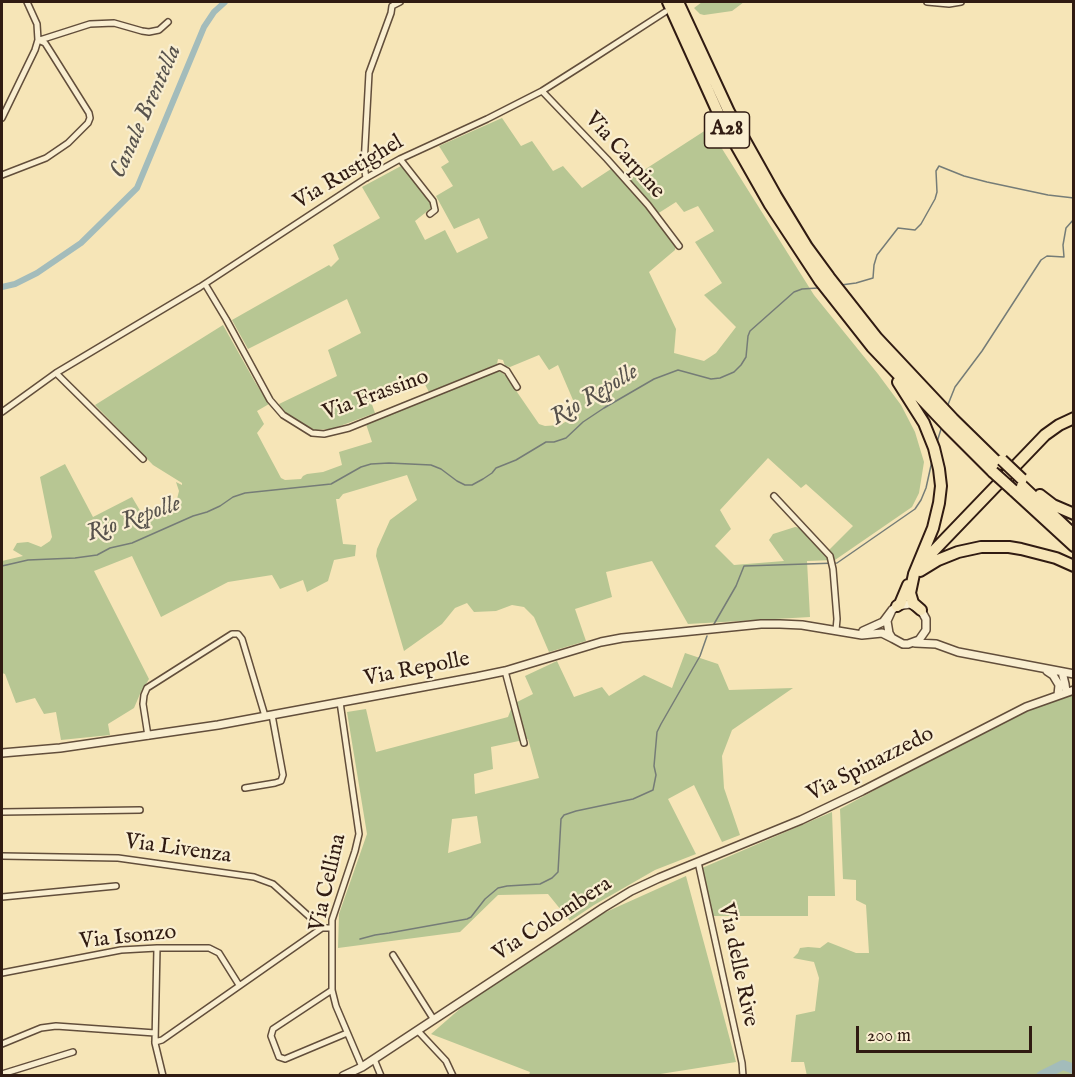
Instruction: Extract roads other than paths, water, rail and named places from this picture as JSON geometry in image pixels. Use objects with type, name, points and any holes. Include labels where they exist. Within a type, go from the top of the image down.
[{"type":"highway","name":"A28","points":[[678,2],[729,112],[807,247],[818,271]]},
{"type":"highway","name":"A28","points":[[666,7],[720,117],[770,205],[872,347],[1074,536]]},
{"type":"highway","points":[[844,307],[859,338],[907,395],[924,423],[938,463],[941,486],[939,503],[933,528],[910,593],[913,603],[921,610]]},
{"type":"highway","points":[[895,608],[900,604],[907,587],[925,560],[1045,435],[1074,418]]},
{"type":"highway","name":"A28","points":[[951,423],[973,439],[998,465]]},
{"type":"highway","name":"A28","points":[[1018,484],[1074,546]]},
{"type":"highway","points":[[1018,484],[1053,506],[1074,514]]},
{"type":"highway","points":[[915,574],[938,560],[958,552],[981,548],[1021,549],[1056,558],[1074,566]]},
{"type":"street","points":[[2,118],[38,40],[37,24],[27,2]]},
{"type":"street","points":[[366,178],[364,165],[369,73],[391,13],[392,4],[400,2]]},
{"type":"street","points":[[927,2],[949,4],[960,2]]},
{"type":"street","name":"Via Rustighel","points":[[2,412],[56,373],[205,284],[366,178],[400,159],[542,91],[666,7]]},
{"type":"street","points":[[38,40],[90,24],[114,23],[149,32],[159,30],[168,22]]},
{"type":"street","points":[[2,175],[46,158],[68,142],[88,123],[90,118],[89,112],[45,43],[38,40]]},
{"type":"street","name":"Via Carpine","points":[[542,91],[607,159],[679,246]]},
{"type":"street","points":[[400,159],[433,201],[435,210],[430,214]]},
{"type":"street","name":"Via Frassino","points":[[205,284],[270,400],[283,415],[312,433],[324,434],[349,428],[494,368],[500,367],[507,371],[517,387]]},
{"type":"street","points":[[56,373],[143,459]]},
{"type":"street","points":[[774,496],[830,556],[833,569],[836,630]]},
{"type":"street","points":[[855,634],[883,622],[895,608],[910,604],[924,614],[931,640],[936,645]]},
{"type":"street","points":[[892,638],[887,621],[895,608]]},
{"type":"street","name":"Via Repolle","points":[[2,753],[60,748],[218,725],[505,671],[601,642],[622,638],[761,624],[802,625],[862,635],[882,633],[903,644],[936,645],[958,652],[1070,674],[1065,684],[1070,691]]},
{"type":"street","points":[[914,643],[923,635],[927,624]]},
{"type":"street","points":[[148,736],[143,704],[147,688],[232,634],[238,634],[242,639],[269,715],[283,775],[281,781],[245,788]]},
{"type":"street","points":[[1045,669],[1053,675],[1059,685],[1058,695],[1070,691]]},
{"type":"street","points":[[505,671],[524,743]]},
{"type":"street","name":"Via Spinazzedo","points":[[698,862],[801,820],[1026,707],[1058,695]]},
{"type":"street","name":"Via Cellina","points":[[340,702],[359,834],[331,927],[332,990],[346,1033],[362,1067]]},
{"type":"street","points":[[2,812],[140,810]]},
{"type":"street","name":"Via Livenza","points":[[2,856],[118,858],[254,877],[273,884],[322,928]]},
{"type":"street","name":"Via Colombera","points":[[343,1076],[362,1067],[418,1031],[612,902],[650,882],[698,862]]},
{"type":"street","name":"Via delle Rive","points":[[698,862],[743,1076]]},
{"type":"street","points":[[2,897],[116,886]]},
{"type":"street","points":[[155,1042],[162,1040],[322,928],[331,927]]},
{"type":"street","points":[[157,948],[155,1042],[163,1076]]},
{"type":"street","name":"Via Isonzo","points":[[2,973],[121,950],[209,948],[219,953],[240,985]]},
{"type":"street","points":[[393,955],[434,1020]]},
{"type":"street","points":[[332,990],[273,1029],[271,1036],[279,1057],[285,1059],[346,1033]]},
{"type":"street","points":[[2,1044],[41,1028],[56,1026],[155,1034]]},
{"type":"street","points":[[418,1031],[446,1061],[453,1076]]},
{"type":"street","points":[[2,1074],[74,1052]]},
{"type":"street","points":[[374,1059],[381,1076]]},
{"type":"waterway","name":"Canale Brentella","points":[[2,287],[15,284],[37,273],[81,243],[137,188],[204,27],[214,12],[225,2]]},
{"type":"waterway","name":"Rio Repolle","points":[[841,285],[873,278],[877,255],[898,228],[915,230],[921,224],[935,199],[936,171],[939,166],[987,182],[1074,198]]},
{"type":"waterway","points":[[947,407],[955,387],[982,351],[1041,260],[1047,256],[1064,257],[1063,245],[1066,228],[1074,219]]},
{"type":"waterway","name":"Rio Repolle","points":[[2,566],[28,560],[97,555],[207,512],[245,493],[331,484],[371,464],[431,465],[465,485],[472,485],[496,468],[516,460],[546,442],[566,438],[583,422],[654,379],[678,370],[711,379],[734,372],[746,357],[750,331],[794,292],[818,288]]},
{"type":"waterway","points":[[937,442],[942,426]]},
{"type":"waterway","points":[[714,624],[736,586],[744,566],[837,563],[915,509],[926,488],[932,461]]},
{"type":"waterway","points":[[360,939],[467,919],[498,888],[540,884],[552,878],[558,872],[561,819],[564,815],[633,799],[653,790],[656,775],[654,766],[657,732],[700,656],[707,636]]},
{"type":"waterway","points":[[1041,1076],[1063,1065],[1074,1069]]}]
